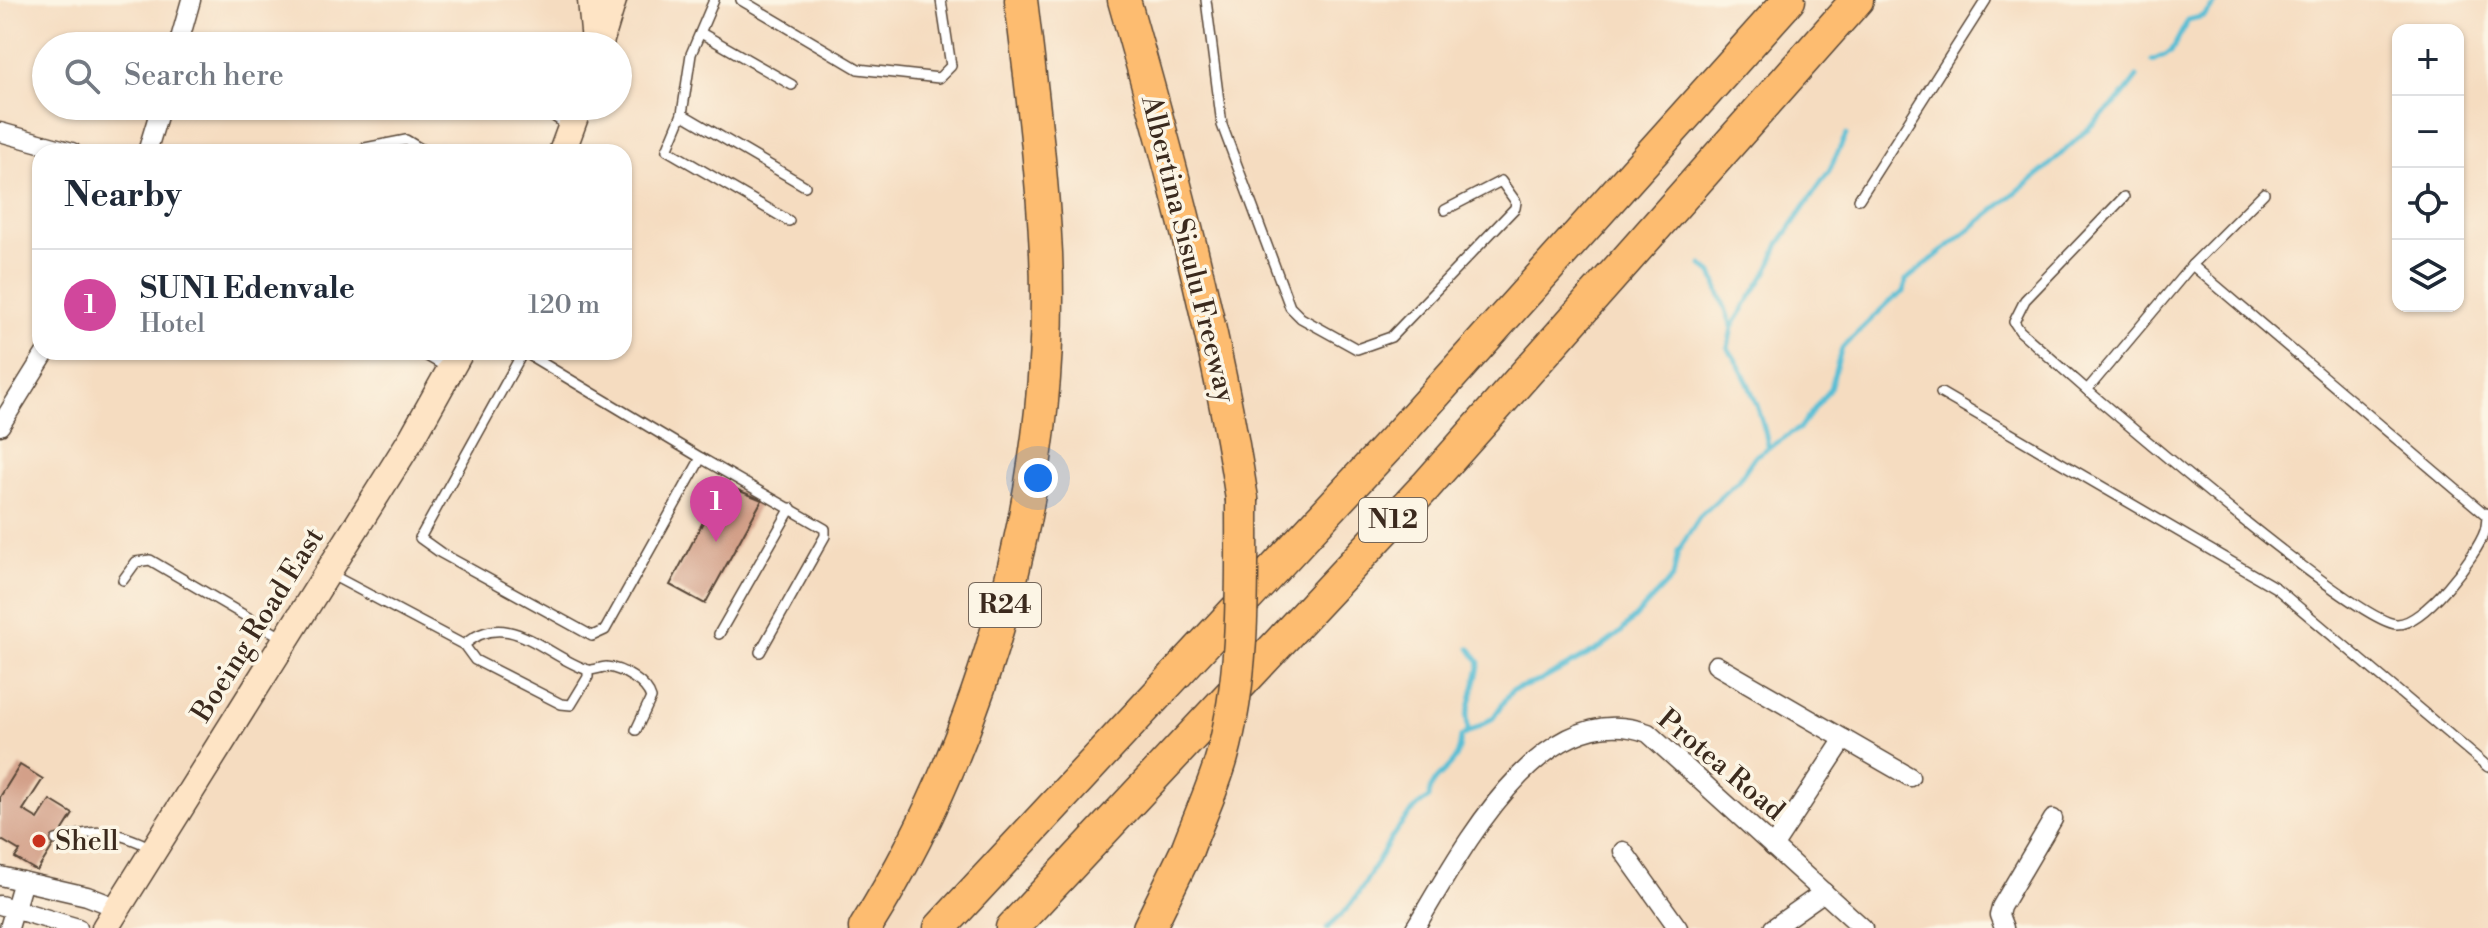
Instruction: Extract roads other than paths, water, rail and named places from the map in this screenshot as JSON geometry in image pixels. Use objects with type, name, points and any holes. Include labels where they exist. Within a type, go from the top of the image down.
[{"type":"highway","name":"R24","points":[[865,928],[893,883],[936,797],[991,654],[1016,562],[1044,376],[1046,254],[1021,0]]},
{"type":"highway","name":"Albertina Sisulu Freeway","points":[[1124,0],[1175,181],[1226,394],[1242,499],[1242,613],[1236,680],[1222,758],[1187,850],[1149,928]]},
{"type":"highway","name":"N12","points":[[940,928],[1393,441],[1789,0]]},
{"type":"highway","name":"N12","points":[[1012,928],[1436,474],[1857,0]]},
{"type":"main road","points":[[591,0],[595,32]]},
{"type":"main road","points":[[602,32],[613,0]]},
{"type":"main road","name":"Boeing Road East","points":[[112,918],[412,438],[455,361]]},
{"type":"street","points":[[182,32],[191,0]]},
{"type":"street","points":[[149,144],[157,120]]},
{"type":"street","points":[[0,132],[43,144]]},
{"type":"street","points":[[0,426],[41,360]]},
{"type":"street","points":[[1716,665],[1910,777]]},
{"type":"street","name":"Protea Road","points":[[1415,928],[1483,817],[1547,750],[1588,729],[1630,726],[1648,733],[1863,928]]},
{"type":"street","points":[[1773,847],[1844,739]]},
{"type":"street","points":[[2004,928],[1999,915],[2001,907],[2053,819]]},
{"type":"street","points":[[1623,851],[1678,928]]},
{"type":"street","points":[[0,876],[24,877],[112,918]]},
{"type":"street","points":[[9,928],[8,907],[24,877]]},
{"type":"street","points":[[1773,928],[1824,892]]},
{"type":"street","points":[[8,907],[78,928]]},
{"type":"lane","points":[[714,0],[691,54],[682,114],[668,145],[670,154],[789,221]]},
{"type":"lane","points":[[741,0],[858,69],[939,78],[951,66],[941,0]]},
{"type":"lane","points":[[1206,0],[1222,125],[1285,295],[1301,318],[1357,349],[1391,337],[1515,208],[1516,202],[1501,181],[1445,210]]},
{"type":"lane","points":[[1859,199],[1986,0]]},
{"type":"lane","points":[[701,33],[792,85]]},
{"type":"lane","points":[[682,114],[805,186]]},
{"type":"lane","points":[[386,144],[406,140],[413,144]]},
{"type":"lane","points":[[2087,390],[2192,265],[2264,193]]},
{"type":"lane","points":[[2124,197],[2025,300],[2014,322],[2020,331],[2087,390],[2342,596],[2396,624],[2411,621],[2436,603],[2485,531],[2487,514],[2192,265]]},
{"type":"lane","points":[[519,360],[421,530],[420,538],[441,553],[592,636],[605,630],[701,458]]},
{"type":"lane","points":[[537,360],[819,524],[825,536],[760,652]]},
{"type":"lane","points":[[1941,393],[2276,588],[2488,767]]},
{"type":"lane","points":[[719,634],[791,508]]},
{"type":"lane","points":[[123,580],[136,562],[150,560],[286,640]]},
{"type":"lane","points":[[328,573],[464,645],[475,660],[561,704],[571,705],[576,699],[588,670]]},
{"type":"lane","points":[[464,645],[476,634],[497,630],[526,637],[588,670],[614,669],[644,685],[651,698],[636,730]]},
{"type":"lane","points":[[56,840],[94,830],[113,831],[155,849]]},
{"type":"waterway","points":[[2152,61],[2171,52],[2188,20],[2204,16],[2218,0]]},
{"type":"waterway","points":[[1327,928],[1351,904],[1405,819],[1429,798],[1435,781],[1456,758],[1461,737],[1493,718],[1512,690],[1540,681],[1600,648],[1620,633],[1673,577],[1678,551],[1701,515],[1738,481],[1755,456],[1800,428],[1830,388],[1842,348],[1890,301],[1904,292],[1906,280],[2044,170],[2120,99],[2137,77]]},
{"type":"waterway","points":[[1768,445],[1753,395],[1728,348],[1732,327],[1768,270],[1779,244],[1829,171],[1846,135]]},
{"type":"waterway","points":[[1702,265],[1712,273],[1732,327]]},
{"type":"waterway","points":[[1468,733],[1467,716],[1480,663],[1470,648]]},
{"type":"place","name":"SUN1 Edenvale","points":[[716,542]]},
{"type":"place","name":"Shell","points":[[39,841]]}]
